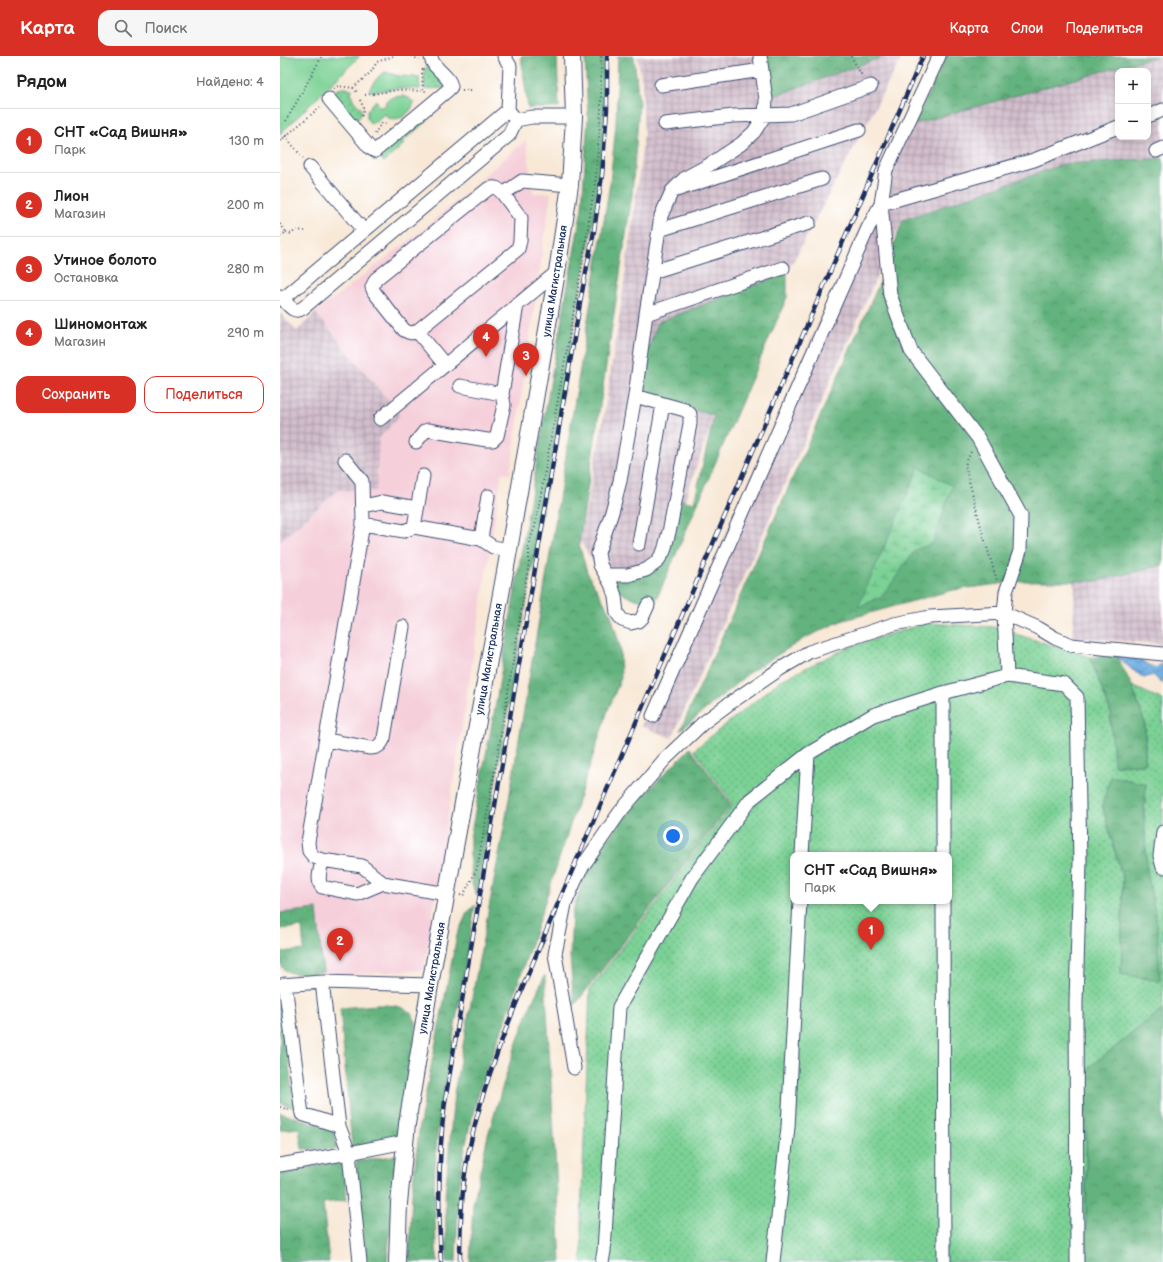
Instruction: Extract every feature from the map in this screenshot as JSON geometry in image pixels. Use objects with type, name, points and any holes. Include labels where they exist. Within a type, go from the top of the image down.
[{"type":"main road","name":"улица Магистральная","points":[[398,1262],[399,1203],[404,1142],[430,985],[557,272],[570,185],[574,117],[572,56]]},
{"type":"street","points":[[504,56],[510,66],[512,115],[509,135],[303,308],[299,311],[294,310],[282,298],[364,231],[512,115],[532,117],[574,117]]},
{"type":"street","points":[[648,605],[639,621],[631,623],[622,620],[618,613],[615,596],[600,565],[598,553],[617,496],[635,396],[659,230],[662,216],[672,191],[685,178],[741,144],[754,132],[765,115],[766,100],[760,56]]},
{"type":"street","points":[[939,56],[886,170],[881,204],[890,295],[911,351],[978,438],[1021,516],[1020,551],[1006,592],[1004,613],[1007,676]]},
{"type":"street","points":[[329,99],[370,148],[376,151],[451,87],[431,57]]},
{"type":"street","points":[[661,85],[762,70]]},
{"type":"street","points":[[665,124],[733,116],[791,114],[868,84]]},
{"type":"street","points":[[1151,115],[1163,110]]},
{"type":"street","points":[[653,716],[868,228],[881,204],[1034,160],[1115,128]]},
{"type":"street","points":[[672,191],[859,130]]},
{"type":"street","points":[[310,167],[364,231]]},
{"type":"street","points":[[659,230],[822,179]]},
{"type":"street","points":[[503,194],[522,181],[570,185]]},
{"type":"street","points":[[496,187],[503,194],[521,218],[518,249],[417,331],[408,333],[374,292],[372,287],[373,282],[488,189],[496,187]]},
{"type":"street","points":[[652,272],[809,222]]},
{"type":"street","points":[[646,314],[783,268]]},
{"type":"street","points":[[380,419],[557,272]]},
{"type":"street","points":[[416,442],[428,430],[487,440],[493,440],[497,436],[504,405],[502,394],[517,305]]},
{"type":"street","points":[[417,331],[444,365]]},
{"type":"street","points":[[460,386],[502,394]]},
{"type":"street","points":[[606,575],[628,575],[646,570],[657,562],[664,551],[670,528],[691,419],[690,414],[685,410],[635,396]]},
{"type":"street","points":[[639,544],[663,404]]},
{"type":"street","points":[[345,460],[362,481],[363,524],[308,842],[309,851],[314,856],[322,860],[362,866],[383,883],[447,894]]},
{"type":"street","points":[[414,527],[423,476]]},
{"type":"street","points":[[481,539],[488,496]]},
{"type":"street","points":[[363,506],[382,502],[417,508]]},
{"type":"street","points":[[363,524],[404,531],[414,527],[481,539],[493,547],[508,550]]},
{"type":"street","points":[[574,1068],[555,954],[565,904],[580,870],[620,812],[665,759],[704,723],[730,703],[780,669],[809,652],[894,624],[930,617],[1004,613],[1071,645],[1163,654]]},
{"type":"street","points":[[326,740],[370,748],[376,748],[381,744],[384,738],[403,627]]},
{"type":"street","points":[[602,1262],[604,1251],[619,1007],[692,878],[750,800],[808,754],[873,715],[943,693],[1007,676],[1064,684],[1077,697],[1080,862],[1076,1002],[1077,1262]]},
{"type":"street","points":[[943,693],[943,852]]},
{"type":"street","points":[[802,852],[808,754]]},
{"type":"street","points":[[1163,832],[1160,856],[1163,867]]},
{"type":"street","points":[[322,860],[319,883],[322,886],[357,894],[383,883]]},
{"type":"street","points":[[774,1262],[788,1127],[800,904]]},
{"type":"street","points":[[943,904],[944,1262]]},
{"type":"street","points":[[339,1126],[302,1114],[283,985],[322,982],[430,985]]},
{"type":"street","points":[[322,982],[339,1126],[349,1153],[360,1262]]},
{"type":"street","points":[[280,1165],[404,1142]]},
{"type":"path","points":[[286,122],[322,56]]},
{"type":"path","points":[[353,88],[371,72],[377,62],[393,56]]},
{"type":"path","points":[[447,894],[463,896],[477,869],[529,563],[529,543],[535,527],[582,266],[596,176],[601,109],[601,56]]},
{"type":"path","points":[[851,56],[868,84]]},
{"type":"path","points":[[424,111],[422,105],[422,72],[426,63],[431,57]]},
{"type":"path","points":[[280,141],[329,99],[329,93],[338,86],[353,88],[358,93]]},
{"type":"path","points":[[365,95],[397,90],[472,90]]},
{"type":"path","points":[[284,136],[310,167]]},
{"type":"path","points":[[280,224],[286,232],[291,234],[296,230],[305,231]]},
{"type":"path","points":[[280,229],[284,228]]},
{"type":"path","points":[[280,237],[286,232]]},
{"type":"path","points":[[978,438],[965,465],[996,580],[1000,587],[1006,592]]},
{"type":"shaded area","points":[[637,56],[767,56],[774,96],[885,56],[902,57],[787,273],[658,323],[656,398],[714,416],[661,569],[598,570],[580,541],[604,415],[620,313],[644,135],[642,82]]},
{"type":"shaded area","points":[[1158,56],[1163,56],[1163,158],[1064,164],[902,220],[672,738],[641,726],[886,170],[914,124]]},
{"type":"shaded area","points":[[526,140],[533,193],[551,193],[510,474],[502,472],[424,970],[324,976],[316,964],[312,920],[280,922],[280,541],[338,490],[400,415],[315,313],[425,228]]},
{"type":"shaded area","points":[[280,313],[297,331],[315,313],[400,415],[379,439],[376,491],[338,490],[280,541]]},
{"type":"shaded area","points":[[1163,354],[1163,644],[1072,637],[1075,587],[997,451]]},
{"type":"green space","points":[[280,56],[360,56],[280,134]]},
{"type":"green space","points":[[521,56],[557,56],[559,108],[528,108]]},
{"type":"green space","points":[[585,56],[604,56],[604,129],[594,218],[476,895],[472,884],[470,866],[470,838],[495,708],[549,390],[582,208],[588,117]]},
{"type":"green space","points":[[618,56],[634,56],[639,105],[632,195],[579,544],[587,572],[611,615],[620,646],[621,678],[608,710],[511,1005],[481,1085],[470,1124],[462,1163],[458,1202],[456,1262],[447,1262],[445,1197],[454,1093],[506,817],[610,183],[616,124]]},
{"type":"green space","points":[[767,56],[885,56],[774,96]]},
{"type":"green space","points":[[946,56],[1158,56],[914,124]]},
{"type":"green space","points":[[428,63],[447,88],[424,89],[424,73]]},
{"type":"green space","points":[[385,72],[399,76],[419,77],[420,89],[398,88],[372,92],[369,90],[376,80]]},
{"type":"green space","points":[[338,89],[352,89],[351,95],[354,101],[361,108],[362,112],[356,122],[332,96]]},
{"type":"green space","points":[[403,96],[409,98],[414,103],[410,111],[401,118],[388,118],[386,114],[381,116],[377,122],[370,123],[367,119],[367,111],[376,100],[380,107],[385,106],[386,101],[393,97]]},
{"type":"green space","points":[[425,115],[429,119],[402,142],[404,144],[384,162],[378,155]]},
{"type":"green space","points":[[1163,158],[1163,565],[1097,581],[1022,581],[953,590],[841,621],[805,638],[750,672],[680,731],[879,284],[903,220],[1064,164]]},
{"type":"green space","points":[[787,273],[787,297],[654,605],[627,596],[619,591],[613,580],[649,572],[681,500],[694,503],[714,416],[679,406],[652,396],[645,390],[642,381],[642,369],[658,322]]},
{"type":"green space","points":[[919,467],[952,486],[933,543],[915,550],[882,597],[858,607]]},
{"type":"green space","points":[[925,623],[993,627],[1090,657],[1110,710],[1115,765],[1145,764],[1145,724],[1132,686],[1163,700],[1163,1009],[1086,1070],[1086,1262],[582,1262],[581,1218],[590,989],[733,804],[694,750],[781,680],[847,648]],"holes":[[[1146,784],[1144,814],[1147,871],[1157,925],[1121,974],[1123,880],[1102,805]]]},
{"type":"green space","points":[[1117,656],[1132,686],[1145,724],[1145,764],[1114,765],[1110,710],[1090,657]]},
{"type":"green space","points":[[690,748],[731,804],[574,1006],[570,956],[572,913],[585,874],[605,842],[640,799]]},
{"type":"green space","points":[[1111,776],[1146,784],[1144,814],[1147,871],[1157,925],[1160,981],[1121,974],[1123,880],[1102,805]]},
{"type":"green space","points":[[475,905],[437,1135],[434,1186],[436,1248],[438,1262],[409,1262],[412,1192],[420,1123],[457,935],[467,913]]},
{"type":"green space","points":[[317,909],[323,972],[294,974],[284,969],[281,965],[280,952],[304,950],[302,927],[280,929],[280,913]]},
{"type":"green space","points":[[545,975],[561,1262],[470,1262],[473,1204],[488,1135],[511,1059],[530,1007]]},
{"type":"green space","points":[[281,994],[294,1108],[280,1103]]},
{"type":"green space","points":[[377,1005],[396,1006],[407,1010],[415,1018],[417,1025],[398,1141],[352,1148],[340,1008]]},
{"type":"green space","points":[[1163,1009],[1163,1262],[1086,1262],[1086,1070]]},
{"type":"green space","points":[[280,1113],[334,1129],[337,1149],[302,1149],[299,1128],[280,1130]]},
{"type":"green space","points":[[397,1155],[387,1262],[365,1262],[356,1162]]},
{"type":"green space","points":[[343,1161],[347,1200],[323,1203],[329,1262],[280,1262],[280,1172]]},
{"type":"water","points":[[1133,654],[1147,664],[1156,668],[1163,663],[1163,684],[1153,675],[1144,678],[1117,656]]},
{"type":"railway","points":[[441,1262],[439,1182],[445,1101],[581,297],[594,231],[602,175],[607,109],[607,56]]},
{"type":"railway","points":[[460,1262],[460,1234],[464,1178],[469,1150],[485,1090],[505,1031],[553,915],[923,56]]},
{"type":"place","name":"Шиномонтаж","points":[[486,357]]},
{"type":"place","name":"Утиное болото","points":[[526,376]]},
{"type":"place","name":"СНТ «Сад Вишня»","points":[[871,950]]},
{"type":"place","name":"Лион","points":[[340,961]]}]
